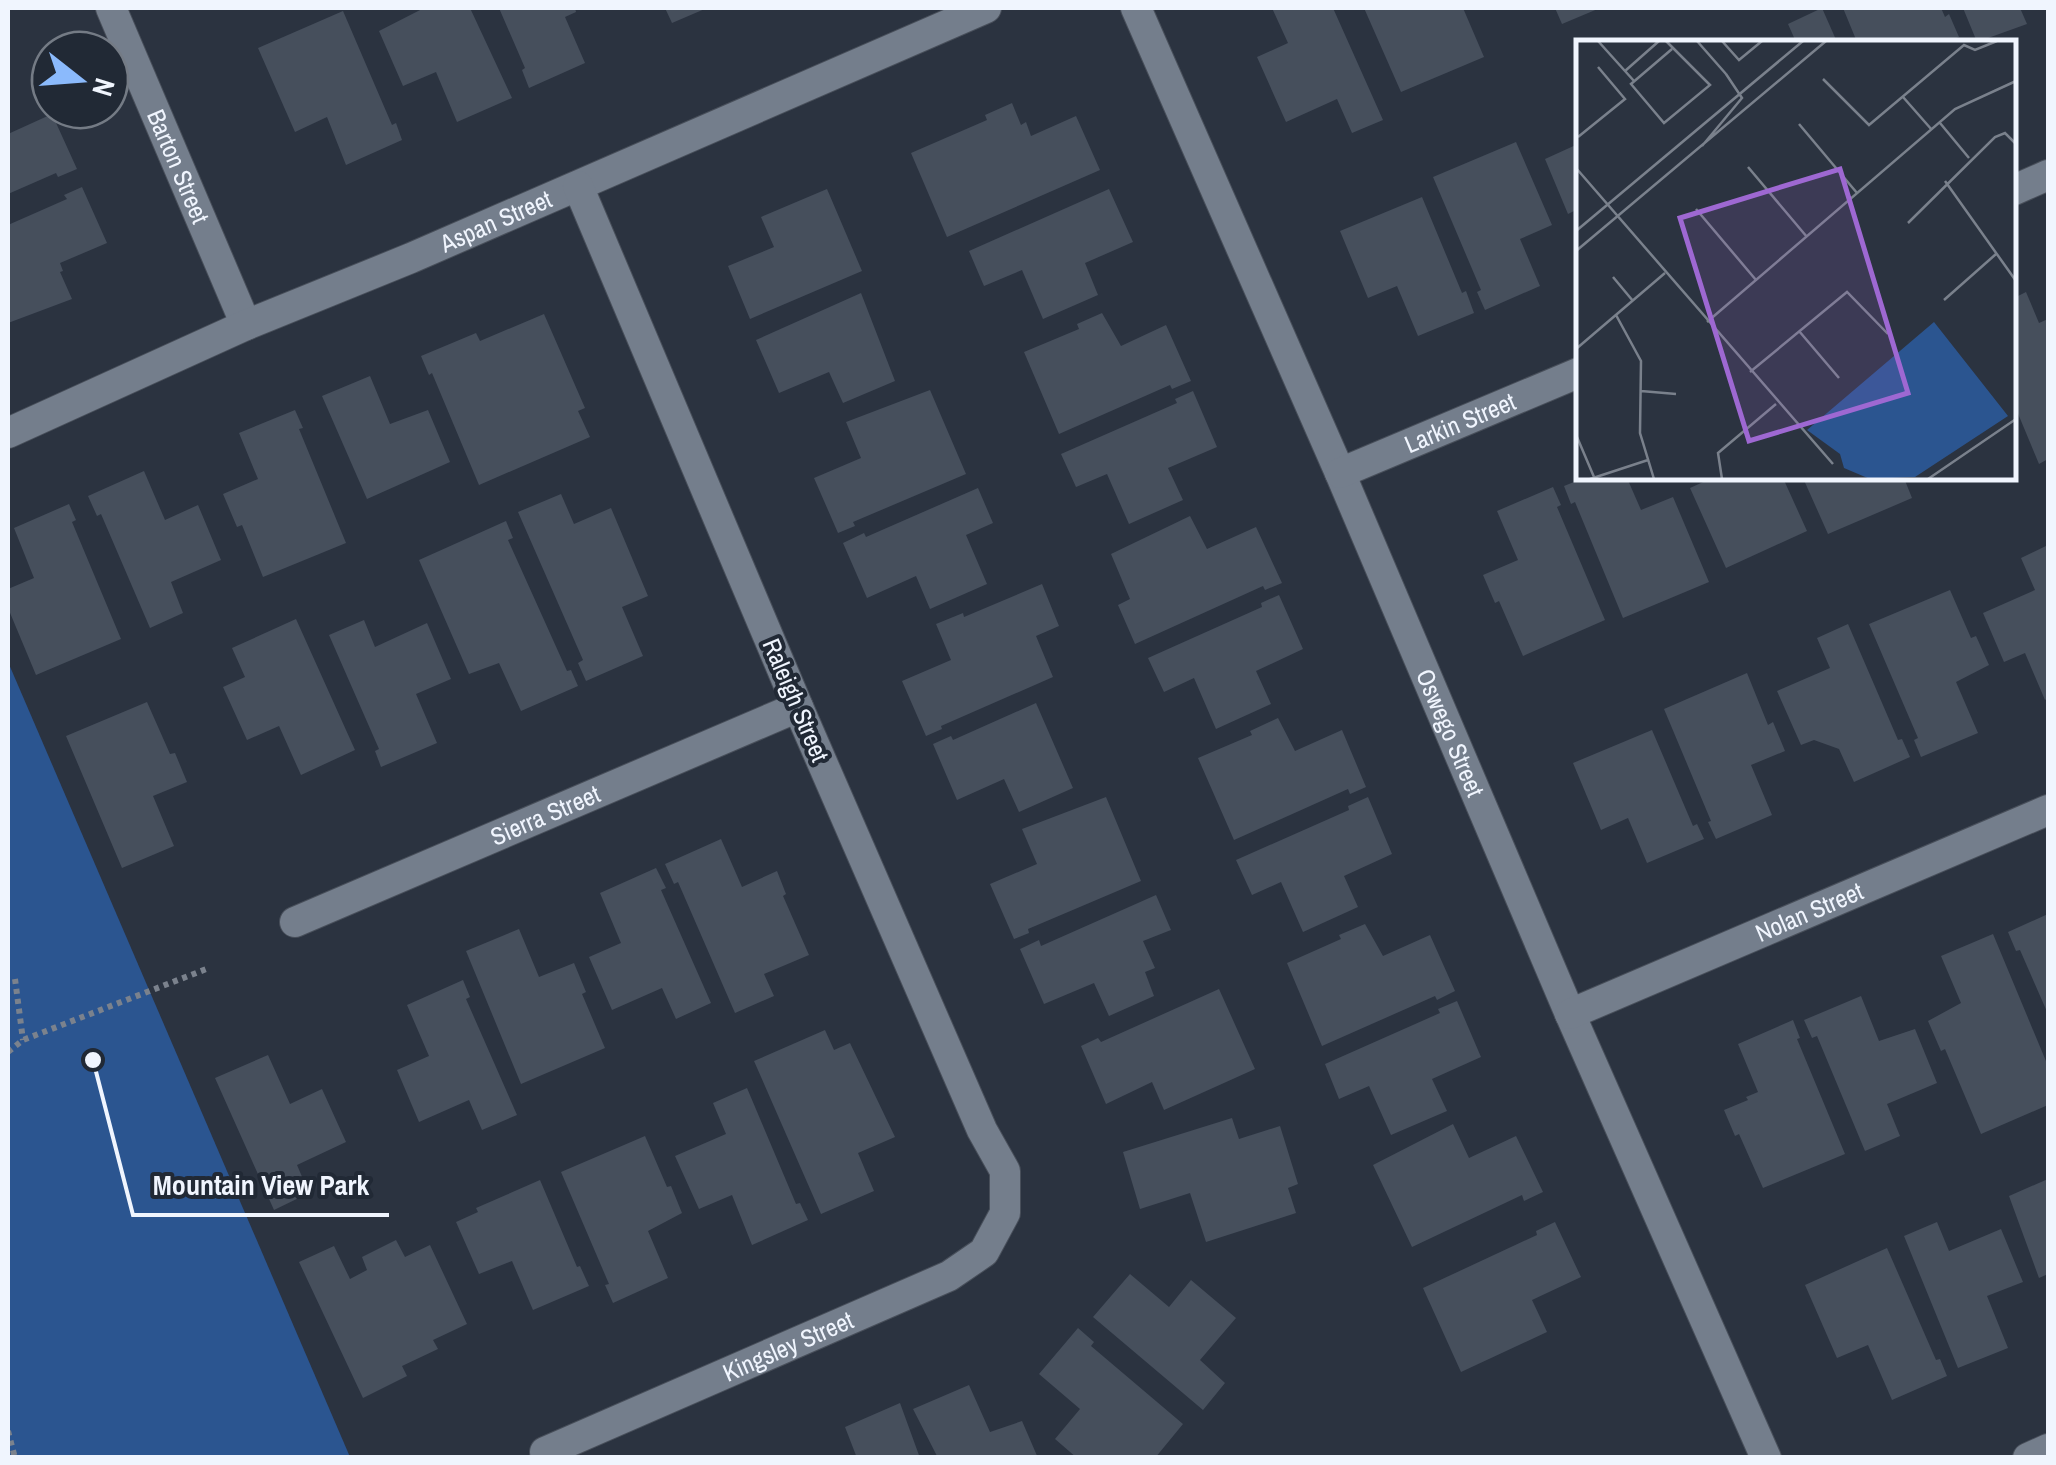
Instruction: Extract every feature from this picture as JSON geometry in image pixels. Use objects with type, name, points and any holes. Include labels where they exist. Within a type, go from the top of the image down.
[{"type":"street","name":"Barton Street","points":[[111,8],[246,324]]},
{"type":"street","name":"Aspan Street","points":[[8,433],[246,324],[578,186],[986,8]]},
{"type":"street","name":"Oswego Street","points":[[1136,8],[1766,1458]]},
{"type":"street","points":[[2016,189],[2048,175]]},
{"type":"street","name":"Raleigh Street","points":[[578,186],[798,707],[982,1130],[1005,1171],[1005,1213]]},
{"type":"street","name":"Larkin Street","points":[[1340,473],[1576,374]]},
{"type":"street","name":"Sierra Street","points":[[295,922],[798,707]]},
{"type":"street","name":"Nolan Street","points":[[1570,1014],[2048,810]]},
{"type":"street","name":"Kingsley Street","points":[[545,1452],[949,1276],[984,1252],[1005,1213]]},
{"type":"street","points":[[2028,1458],[2048,1448]]},
{"type":"path","points":[[8,1052],[23,1040],[208,968]]},
{"type":"path","points":[[15,980],[23,1040]]},
{"type":"path","points":[[8,1431],[15,1458]]},
{"type":"shaded area","points":[[8,662],[350,1457],[8,1457]]},
{"type":"building","points":[[424,8],[470,8],[512,98],[457,122],[436,72],[403,86],[379,31]]},
{"type":"building","points":[[499,8],[575,8],[576,12],[565,17],[585,63],[529,88],[522,70],[525,68]]},
{"type":"building","points":[[665,8],[707,8],[672,23]]},
{"type":"building","points":[[1272,8],[1333,8],[1383,120],[1352,133],[1337,99],[1286,122],[1257,57],[1288,43]]},
{"type":"building","points":[[1364,8],[1463,8],[1484,57],[1401,92]]},
{"type":"building","points":[[1555,8],[1600,8],[1562,24]]},
{"type":"building","points":[[1822,8],[1836,40],[1795,40],[1788,24]]},
{"type":"building","points":[[1843,8],[1941,8],[1945,17],[1949,14],[1959,37],[1952,40],[1856,40]]},
{"type":"building","points":[[1963,8],[2020,8],[2027,24],[1976,40]]},
{"type":"building","points":[[343,11],[402,140],[346,165],[327,117],[295,132],[258,48]]},
{"type":"building","points":[[1012,103],[1021,125],[1026,122],[1031,136],[1076,116],[1100,170],[947,237],[911,153],[987,120],[985,115]]},
{"type":"building","points":[[30,124],[30,130],[59,130],[77,169],[58,177],[56,173],[8,194],[8,134]]},
{"type":"building","points":[[1516,142],[1552,225],[1520,239],[1540,286],[1485,310],[1477,292],[1481,290],[1433,177]]},
{"type":"building","points":[[1576,145],[1576,210],[1568,214],[1545,159]]},
{"type":"building","points":[[82,187],[107,243],[60,263],[72,299],[8,323],[8,225],[67,199],[64,195]]},
{"type":"building","points":[[827,189],[862,271],[750,319],[728,266],[774,247],[761,217]]},
{"type":"building","points":[[1109,189],[1133,242],[1085,263],[1098,295],[1043,319],[1022,270],[984,286],[969,251]]},
{"type":"building","points":[[1422,197],[1474,313],[1418,336],[1397,286],[1368,298],[1340,231]]},
{"type":"building","points":[[2026,292],[2039,323],[2048,319],[2048,459],[2039,464],[2016,409],[2016,297]]},
{"type":"building","points":[[861,293],[895,381],[843,403],[829,372],[779,393],[756,340]]},
{"type":"building","points":[[1102,313],[1121,346],[1166,325],[1191,381],[1172,389],[1170,385],[1059,434],[1024,352],[1079,329],[1077,324]]},
{"type":"building","points":[[544,314],[585,408],[578,411],[590,437],[479,485],[432,373],[429,375],[421,356],[476,333],[480,341]]},
{"type":"building","points":[[370,376],[390,424],[428,410],[450,462],[367,499],[322,396]]},
{"type":"building","points":[[930,390],[966,474],[853,522],[855,526],[838,533],[814,478],[861,458],[846,422]]},
{"type":"building","points":[[1193,391],[1217,447],[1168,468],[1183,500],[1129,524],[1107,474],[1076,487],[1061,454],[1177,403],[1175,399]]},
{"type":"building","points":[[295,410],[303,428],[299,429],[346,543],[263,577],[242,525],[237,527],[223,494],[258,479],[239,433]]},
{"type":"building","points":[[144,471],[165,520],[198,505],[221,560],[171,582],[183,613],[150,628],[101,514],[97,516],[88,496]]},
{"type":"building","points":[[1579,480],[1628,480],[1641,510],[1673,497],[1709,582],[1623,618],[1575,502],[1571,504],[1564,486]]},
{"type":"building","points":[[1708,480],[1784,480],[1807,531],[1726,568],[1690,488]]},
{"type":"building","points":[[1804,480],[1905,480],[1912,498],[1828,534]]},
{"type":"building","points":[[1553,487],[1561,505],[1557,507],[1605,620],[1523,656],[1483,575],[1518,560],[1497,511]]},
{"type":"building","points":[[978,488],[993,523],[966,535],[987,584],[930,609],[916,576],[867,598],[843,543],[864,533],[866,537]]},
{"type":"building","points":[[561,494],[574,524],[611,508],[648,596],[622,607],[643,656],[586,681],[578,663],[583,660],[518,512]]},
{"type":"building","points":[[69,504],[76,520],[72,522],[121,639],[36,675],[8,608],[8,589],[34,578],[14,528]]},
{"type":"building","points":[[1190,516],[1207,549],[1256,527],[1282,583],[1265,590],[1263,586],[1135,644],[1118,605],[1130,599],[1111,554]]},
{"type":"building","points":[[506,521],[513,538],[508,540],[567,671],[571,670],[578,686],[521,711],[499,663],[469,674],[419,560]]},
{"type":"building","points":[[2048,545],[2045,700],[2025,653],[2004,662],[1983,613],[2035,590],[2021,558]]},
{"type":"building","points":[[1042,584],[1059,626],[1036,636],[1053,677],[926,736],[902,681],[951,660],[936,624],[963,613],[964,617]]},
{"type":"building","points":[[1950,590],[1971,638],[1976,636],[1989,665],[1956,682],[1978,733],[1921,757],[1914,740],[1918,738],[1869,624]]},
{"type":"building","points":[[1279,595],[1303,649],[1256,671],[1271,704],[1216,729],[1194,678],[1164,692],[1148,658],[1262,607],[1261,603]]},
{"type":"building","points":[[296,619],[355,750],[301,775],[279,726],[247,740],[223,687],[245,677],[232,648]]},
{"type":"building","points":[[364,620],[375,647],[427,623],[451,679],[416,694],[437,743],[381,767],[375,751],[379,749],[329,635]]},
{"type":"building","points":[[1848,624],[1898,740],[1902,739],[1910,757],[1854,782],[1839,749],[1814,740],[1801,745],[1777,691],[1830,668],[1817,638]]},
{"type":"building","points":[[1747,673],[1768,725],[1773,722],[1785,751],[1751,765],[1772,815],[1716,839],[1664,709]]},
{"type":"building","points":[[147,702],[187,782],[153,796],[174,846],[122,868],[66,736]]},
{"type":"building","points":[[1036,703],[1073,788],[1019,812],[1004,779],[957,800],[933,744],[951,736],[953,740]]},
{"type":"building","points":[[1278,718],[1295,751],[1342,730],[1366,787],[1350,794],[1348,789],[1234,840],[1198,758],[1252,735],[1250,731]]},
{"type":"building","points":[[1652,730],[1693,826],[1697,824],[1704,839],[1647,863],[1628,818],[1601,830],[1573,763]]},
{"type":"building","points":[[1106,797],[1141,881],[1028,929],[1029,933],[1014,939],[990,884],[1037,864],[1022,829]]},
{"type":"building","points":[[1368,797],[1392,854],[1344,876],[1358,907],[1303,932],[1281,882],[1252,895],[1236,860],[1349,810],[1348,806]]},
{"type":"building","points":[[721,839],[742,887],[777,871],[786,894],[783,896],[809,955],[764,974],[774,996],[735,1013],[678,882],[674,884],[665,864]]},
{"type":"building","points":[[656,868],[666,888],[661,890],[711,1003],[676,1019],[662,988],[612,1010],[589,957],[621,943],[600,893]]},
{"type":"building","points":[[1156,895],[1171,930],[1143,941],[1155,968],[1145,972],[1154,996],[1109,1016],[1094,983],[1044,1004],[1020,949],[1039,940],[1041,946]]},
{"type":"building","points":[[2048,914],[2048,1014],[2008,932]]},
{"type":"building","points":[[1365,924],[1383,956],[1430,935],[1455,991],[1437,1000],[1435,996],[1322,1046],[1287,963]]},
{"type":"building","points":[[519,929],[539,977],[574,963],[586,992],[582,994],[605,1048],[521,1084],[466,951]]},
{"type":"building","points":[[1993,934],[2048,1066],[2048,1105],[1981,1134],[1945,1049],[1941,1051],[1928,1021],[1961,1003],[1941,956]]},
{"type":"building","points":[[463,980],[470,997],[466,999],[517,1115],[482,1130],[469,1100],[419,1122],[397,1070],[429,1056],[407,1005]]},
{"type":"building","points":[[1219,989],[1255,1069],[1164,1110],[1152,1082],[1106,1104],[1081,1046],[1098,1038],[1101,1042]]},
{"type":"building","points":[[1861,996],[1879,1041],[1915,1029],[1937,1083],[1887,1104],[1900,1136],[1865,1151],[1817,1036],[1812,1038],[1804,1020]]},
{"type":"building","points":[[1457,1001],[1481,1057],[1432,1079],[1447,1111],[1391,1135],[1369,1086],[1339,1099],[1325,1064],[1440,1013],[1438,1009]]},
{"type":"building","points":[[1793,1020],[1800,1038],[1797,1039],[1845,1154],[1763,1188],[1724,1110],[1758,1092],[1738,1044]]},
{"type":"building","points":[[825,1030],[834,1050],[850,1043],[895,1137],[858,1153],[874,1191],[821,1214],[754,1061]]},
{"type":"building","points":[[268,1055],[290,1104],[322,1089],[346,1142],[297,1165],[309,1193],[274,1210],[215,1078]]},
{"type":"building","points":[[747,1088],[796,1204],[800,1203],[808,1220],[752,1245],[732,1195],[699,1209],[675,1156],[726,1134],[713,1103]]},
{"type":"building","points":[[1232,1118],[1239,1139],[1280,1126],[1298,1184],[1288,1188],[1296,1213],[1206,1242],[1190,1193],[1140,1209],[1123,1152]]},
{"type":"building","points":[[1453,1124],[1469,1158],[1516,1136],[1543,1192],[1524,1201],[1522,1195],[1412,1247],[1373,1165]]},
{"type":"building","points":[[645,1136],[682,1213],[648,1231],[668,1278],[613,1303],[605,1285],[609,1284],[561,1172]]},
{"type":"building","points":[[2048,1179],[2048,1274],[2039,1278],[2009,1196]]},
{"type":"building","points":[[540,1180],[589,1286],[533,1310],[512,1261],[479,1274],[456,1222],[478,1212],[476,1208]]},
{"type":"building","points":[[1555,1222],[1581,1277],[1532,1300],[1547,1332],[1461,1372],[1423,1288],[1537,1235],[1536,1231]]},
{"type":"building","points":[[1937,1222],[1949,1251],[2001,1229],[2023,1282],[1987,1296],[2008,1348],[1958,1368],[1904,1236]]},
{"type":"building","points":[[396,1240],[405,1257],[430,1245],[467,1324],[433,1340],[438,1349],[402,1366],[407,1376],[363,1398],[299,1262],[334,1246],[350,1279],[367,1270],[362,1257]]},
{"type":"building","points":[[1887,1248],[1936,1360],[1940,1359],[1947,1376],[1892,1400],[1868,1345],[1837,1358],[1805,1285]]},
{"type":"building","points":[[1130,1274],[1169,1307],[1191,1280],[1236,1318],[1200,1360],[1225,1383],[1203,1410],[1093,1317]]},
{"type":"building","points":[[1078,1328],[1094,1342],[1091,1346],[1183,1424],[1155,1458],[1077,1458],[1055,1439],[1080,1409],[1039,1374]]},
{"type":"building","points":[[969,1385],[990,1432],[1022,1421],[1038,1458],[938,1458],[913,1409]]},
{"type":"building","points":[[900,1403],[920,1458],[857,1458],[845,1427]]},
{"type":"place","name":"Mountain View Park","points":[[93,1060]]}]
